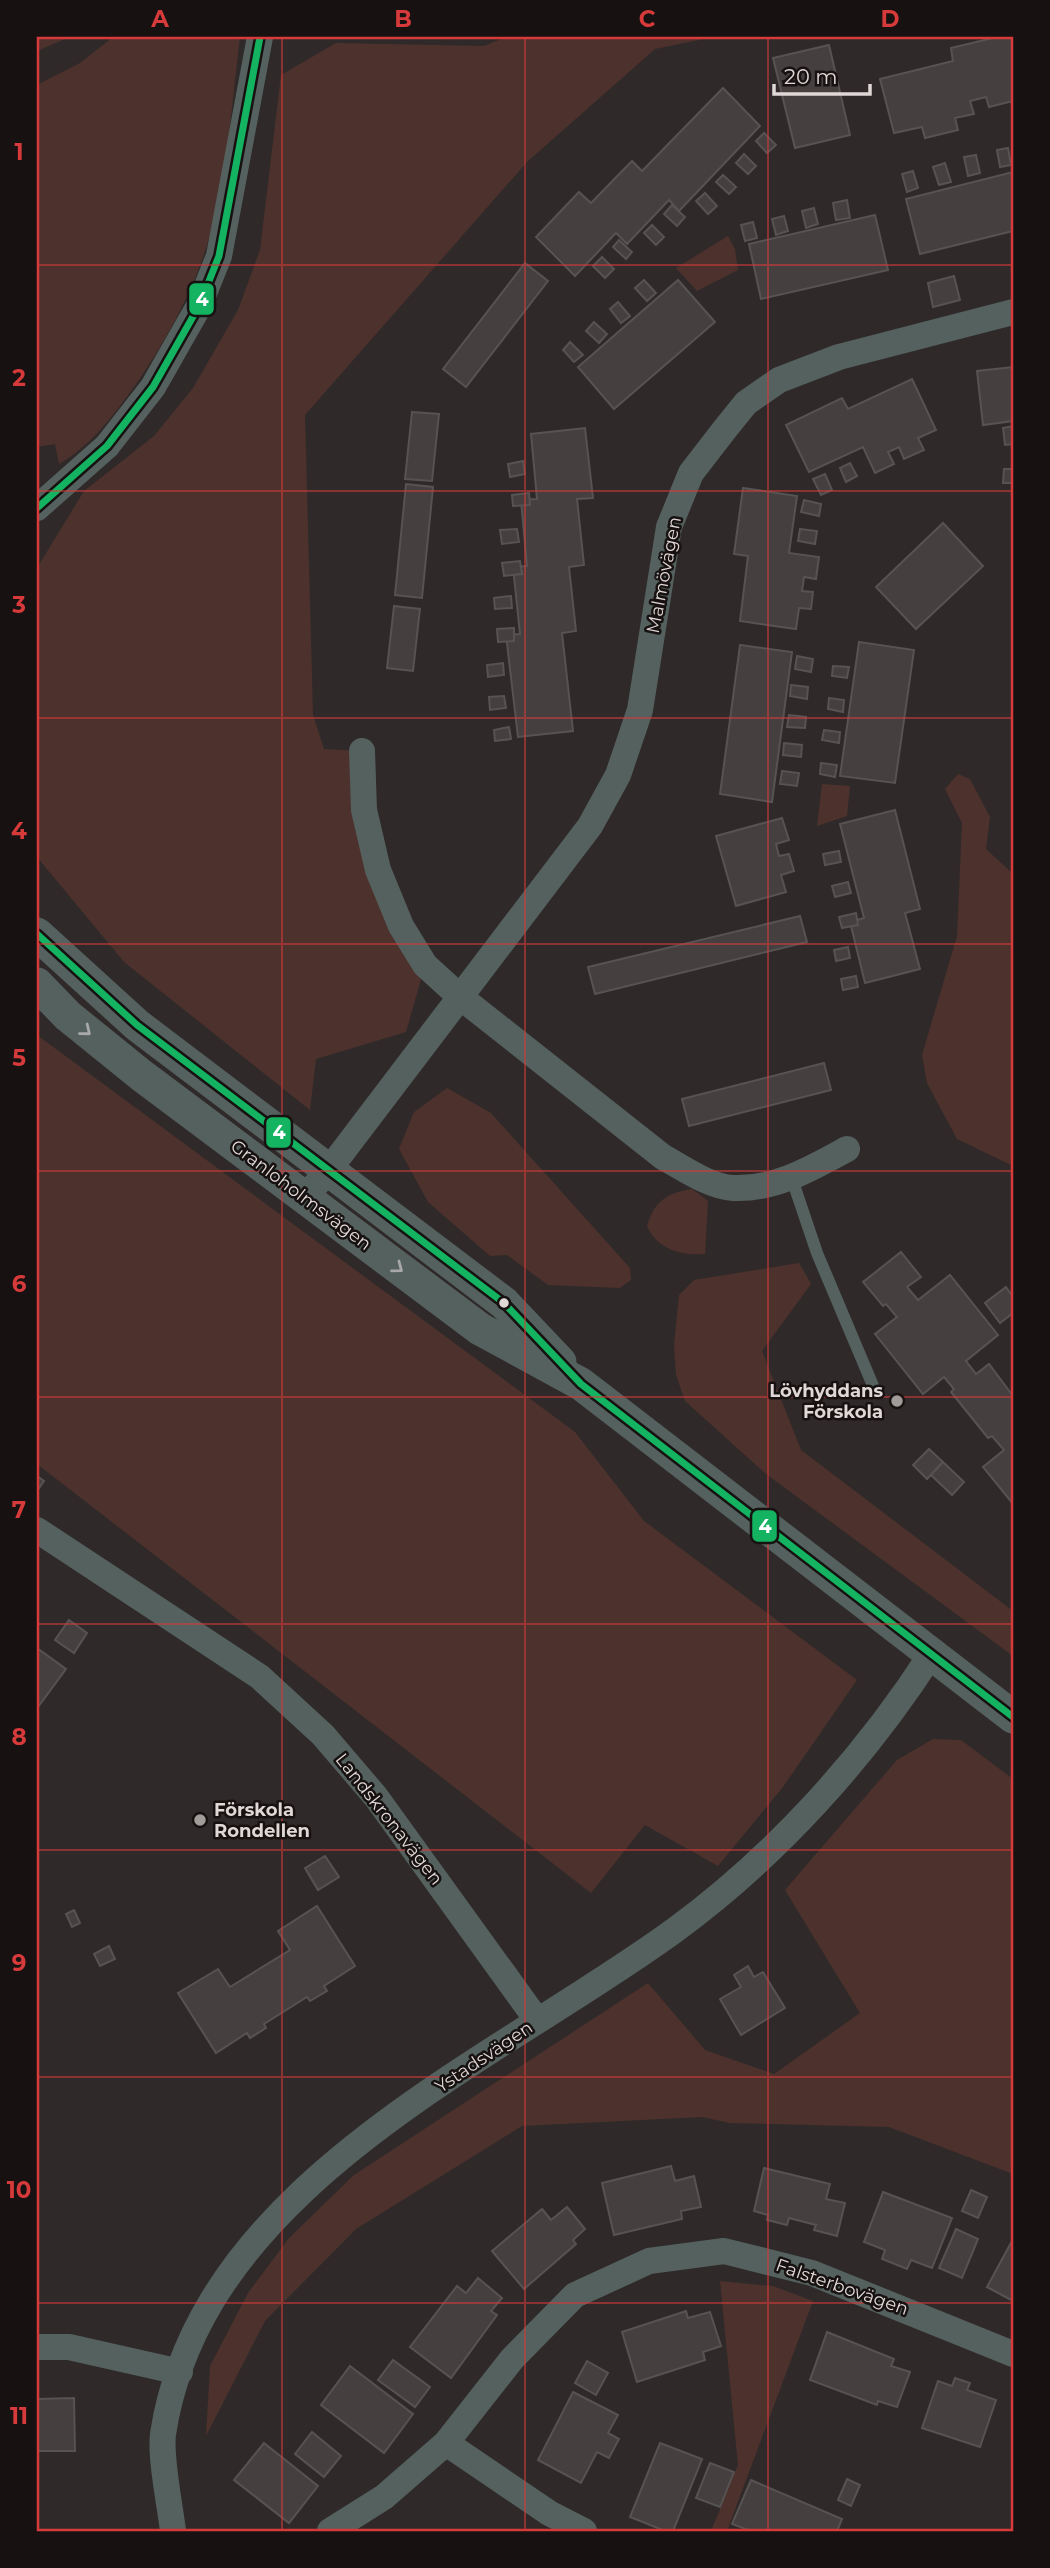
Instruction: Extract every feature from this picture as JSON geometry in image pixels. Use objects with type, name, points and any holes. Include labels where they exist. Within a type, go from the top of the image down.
[{"type":"street","points":[[38,506],[107,446],[153,387],[198,306],[219,256],[260,37]]},
{"type":"street","name":"Malmövägen","points":[[304,1198],[328,1171],[590,827],[618,775],[640,710],[669,527],[691,472],[725,429],[746,403],[779,380],[839,357],[1013,312]]},
{"type":"street","points":[[362,751],[364,810],[378,870],[401,926],[425,965],[459,996],[663,1157],[732,1188],[792,1179],[847,1149]]},
{"type":"street","name":"Granloholmsvägen","points":[[37,934],[137,1025],[504,1303],[581,1384]]},
{"type":"street","name":"Granloholmsvägen","points":[[37,984],[68,1016],[110,1050],[304,1198],[480,1329],[581,1384],[1013,1717]]},
{"type":"street","name":"Landskronavägen","points":[[37,1530],[260,1677],[323,1735],[376,1797],[537,2020]]},
{"type":"street","name":"Ystadsvägen","points":[[173,2531],[163,2436],[185,2352],[234,2268],[305,2187],[363,2138],[674,1930],[738,1879],[792,1826],[896,1709],[932,1653]]},
{"type":"street","name":"Falsterbovägen","points":[[330,2531],[383,2497],[446,2443],[512,2359],[575,2295],[649,2261],[724,2251],[812,2273],[1013,2354]]},
{"type":"street","points":[[37,2347],[69,2347],[180,2372]]},
{"type":"street","points":[[446,2443],[549,2513],[584,2531]]},
{"type":"lane","points":[[792,1179],[817,1253],[874,1388]]},
{"type":"shaded area","points":[[37,37],[70,37],[37,51]]},
{"type":"shaded area","points":[[113,37],[240,37],[229,135],[211,232],[180,311],[148,366],[110,418],[82,448],[59,464],[55,444],[37,447],[37,85],[80,63]]},
{"type":"shaded area","points":[[506,37],[714,37],[655,49],[527,162],[305,415],[313,715],[324,749],[362,751],[371,841],[425,965],[406,1032],[316,1059],[310,1110],[124,962],[37,857],[37,568],[84,491],[154,436],[193,388],[238,310],[260,250],[281,75],[336,43],[484,46]]},
{"type":"shaded area","points":[[728,236],[735,249],[738,270],[697,291],[676,268]]},
{"type":"shaded area","points":[[958,774],[970,779],[990,817],[986,849],[1013,874],[1013,1166],[957,1139],[927,1083],[922,1055],[957,936],[962,823],[945,789]]},
{"type":"shaded area","points":[[822,784],[850,786],[847,816],[817,826]]},
{"type":"shaded area","points":[[37,1035],[575,1432],[644,1521],[857,1680],[783,1787],[718,1866],[645,1825],[591,1893],[37,1464]]},
{"type":"shaded area","points":[[447,1088],[491,1113],[630,1268],[631,1280],[620,1288],[548,1285],[507,1255],[490,1256],[428,1202],[399,1149],[414,1112]]},
{"type":"shaded area","points":[[692,1189],[708,1201],[705,1254],[687,1254],[671,1249],[657,1240],[647,1226],[658,1204],[675,1193]]},
{"type":"shaded area","points":[[799,1263],[811,1284],[762,1351],[801,1450],[1013,1611],[1013,1656],[766,1474],[685,1401],[676,1375],[674,1345],[679,1295],[694,1280]]},
{"type":"shaded area","points":[[933,1739],[961,1740],[1013,1779],[1013,2174],[889,2127],[730,2123],[702,2117],[522,2126],[356,2229],[265,2321],[206,2436],[210,2366],[248,2293],[289,2238],[354,2175],[648,1983],[705,2050],[774,2074],[860,2013],[785,1890],[897,1760]]},
{"type":"shaded area","points":[[720,2281],[773,2286],[813,2301],[727,2531],[711,2531],[738,2465]]},
{"type":"building","points":[[997,37],[1013,37],[1013,101],[989,107],[986,97],[970,101],[974,114],[955,118],[958,130],[925,138],[922,127],[894,133],[880,79],[953,61],[951,48]]},
{"type":"building","points":[[829,45],[850,135],[795,148],[773,58]]},
{"type":"building","points":[[723,88],[760,126],[679,211],[669,200],[627,244],[616,233],[575,276],[536,237],[579,192],[591,203],[632,161],[642,171]]},
{"type":"building","points":[[764,133],[776,145],[767,153],[756,141]]},
{"type":"building","points":[[1008,148],[1011,165],[1000,167],[997,150]]},
{"type":"building","points":[[744,154],[756,166],[748,174],[736,163]]},
{"type":"building","points":[[976,155],[980,173],[968,176],[964,157]]},
{"type":"building","points":[[945,163],[951,182],[939,185],[933,167]]},
{"type":"building","points":[[913,171],[918,188],[907,192],[902,174]]},
{"type":"building","points":[[1013,172],[1013,231],[920,254],[906,199]]},
{"type":"building","points":[[723,175],[736,187],[729,194],[716,182]]},
{"type":"building","points":[[705,193],[717,206],[708,214],[696,201]]},
{"type":"building","points":[[847,200],[850,218],[836,220],[833,203]]},
{"type":"building","points":[[672,205],[685,217],[677,226],[664,214]]},
{"type":"building","points":[[814,208],[818,224],[806,228],[802,211]]},
{"type":"building","points":[[875,215],[888,270],[761,299],[749,244]]},
{"type":"building","points":[[784,216],[788,231],[776,235],[772,219]]},
{"type":"building","points":[[753,222],[757,238],[745,241],[741,225]]},
{"type":"building","points":[[652,225],[664,237],[656,245],[644,233]]},
{"type":"building","points":[[619,240],[632,252],[626,259],[613,247]]},
{"type":"building","points":[[602,257],[614,269],[605,278],[593,266]]},
{"type":"building","points":[[525,263],[548,281],[466,387],[443,369]]},
{"type":"building","points":[[954,276],[960,300],[933,307],[928,283]]},
{"type":"building","points":[[644,280],[656,293],[647,301],[635,288]]},
{"type":"building","points":[[678,280],[715,322],[614,409],[578,367]]},
{"type":"building","points":[[618,302],[630,316],[621,323],[610,309]]},
{"type":"building","points":[[594,322],[607,334],[599,343],[586,331]]},
{"type":"building","points":[[570,342],[583,355],[574,362],[563,350]]},
{"type":"building","points":[[1013,367],[1013,421],[983,425],[977,371]]},
{"type":"building","points":[[912,379],[936,430],[918,438],[924,450],[904,459],[899,447],[888,452],[894,464],[875,473],[863,447],[809,472],[786,425],[842,398],[848,409]]},
{"type":"building","points":[[412,412],[439,414],[432,481],[405,479]]},
{"type":"building","points":[[1013,426],[1013,444],[1005,445],[1003,428]]},
{"type":"building","points":[[585,428],[593,498],[577,499],[584,565],[569,567],[576,631],[562,633],[573,731],[518,737],[506,635],[520,634],[513,567],[527,566],[521,500],[537,499],[531,434]]},
{"type":"building","points":[[523,461],[525,474],[510,477],[508,464]]},
{"type":"building","points":[[850,463],[857,476],[846,482],[840,468]]},
{"type":"building","points":[[1004,469],[1013,469],[1013,483],[1003,483]]},
{"type":"building","points":[[825,474],[832,490],[821,495],[813,479]]},
{"type":"building","points":[[406,484],[433,487],[422,598],[395,595]]},
{"type":"building","points":[[743,488],[797,496],[789,553],[819,557],[816,579],[804,577],[802,591],[813,592],[811,609],[799,608],[796,629],[740,621],[748,556],[734,554]]},
{"type":"building","points":[[529,493],[530,505],[513,506],[512,495]]},
{"type":"building","points":[[804,500],[821,504],[819,516],[801,512]]},
{"type":"building","points":[[943,523],[983,566],[916,629],[876,587]]},
{"type":"building","points":[[517,529],[519,542],[502,544],[500,530]]},
{"type":"building","points":[[800,529],[817,531],[815,544],[798,541]]},
{"type":"building","points":[[520,561],[522,574],[504,576],[502,563]]},
{"type":"building","points":[[511,596],[512,608],[495,609],[494,598]]},
{"type":"building","points":[[394,606],[420,609],[413,671],[387,668]]},
{"type":"building","points":[[514,628],[514,641],[498,642],[497,629]]},
{"type":"building","points":[[859,642],[914,650],[895,783],[840,776]]},
{"type":"building","points":[[740,645],[792,652],[772,802],[720,794]]},
{"type":"building","points":[[797,656],[813,659],[811,672],[795,669]]},
{"type":"building","points":[[503,663],[504,675],[488,677],[487,665]]},
{"type":"building","points":[[833,666],[849,667],[847,678],[832,676]]},
{"type":"building","points":[[791,685],[808,687],[807,699],[790,696]]},
{"type":"building","points":[[504,696],[506,708],[490,710],[489,697]]},
{"type":"building","points":[[829,698],[844,700],[843,712],[828,709]]},
{"type":"building","points":[[789,715],[806,717],[805,728],[787,727]]},
{"type":"building","points":[[509,727],[511,739],[495,741],[494,730]]},
{"type":"building","points":[[824,730],[840,732],[839,743],[822,740]]},
{"type":"building","points":[[784,743],[802,745],[801,757],[783,755]]},
{"type":"building","points":[[821,763],[837,765],[835,777],[820,774]]},
{"type":"building","points":[[782,771],[799,773],[797,786],[780,784]]},
{"type":"building","points":[[895,810],[920,909],[905,913],[920,969],[865,983],[850,922],[864,918],[840,824]]},
{"type":"building","points":[[782,818],[789,840],[776,844],[779,856],[789,854],[794,871],[781,875],[786,892],[736,906],[716,836]]},
{"type":"building","points":[[839,851],[841,862],[825,865],[823,854]]},
{"type":"building","points":[[848,882],[851,893],[835,897],[832,886]]},
{"type":"building","points":[[856,913],[858,925],[842,928],[839,917]]},
{"type":"building","points":[[800,916],[807,942],[595,994],[588,967]]},
{"type":"building","points":[[848,947],[850,958],[836,961],[834,950]]},
{"type":"building","points":[[856,976],[858,987],[843,990],[841,979]]},
{"type":"building","points":[[824,1063],[831,1090],[689,1126],[682,1099]]},
{"type":"building","points":[[901,1252],[921,1277],[907,1287],[918,1300],[950,1275],[998,1335],[966,1361],[976,1374],[989,1364],[1013,1396],[1013,1504],[983,1467],[1004,1450],[992,1436],[988,1438],[951,1392],[954,1389],[944,1377],[923,1394],[875,1334],[897,1317],[886,1304],[883,1306],[863,1282]]},
{"type":"building","points":[[1006,1287],[1013,1297],[1013,1313],[1000,1323],[985,1303]]},
{"type":"building","points":[[929,1449],[943,1462],[927,1479],[913,1465]]},
{"type":"building","points":[[943,1462],[964,1482],[952,1495],[931,1475]]},
{"type":"building","points":[[37,1476],[44,1481],[37,1491]]},
{"type":"building","points":[[69,1620],[87,1633],[74,1653],[55,1640]]},
{"type":"building","points":[[37,1648],[66,1669],[38,1707],[37,1706]]},
{"type":"building","points":[[325,1856],[339,1877],[318,1890],[305,1868]]},
{"type":"building","points":[[317,1906],[355,1966],[324,1986],[327,1991],[310,2001],[307,1997],[264,2024],[266,2028],[250,2038],[247,2033],[216,2053],[178,1993],[218,1969],[230,1987],[290,1950],[278,1931]]},
{"type":"building","points":[[74,1910],[80,1923],[72,1927],[66,1914]]},
{"type":"building","points":[[109,1946],[115,1959],[100,1966],[94,1954]]},
{"type":"building","points":[[748,1966],[754,1977],[763,1972],[785,2008],[741,2035],[720,1999],[741,1987],[734,1975]]},
{"type":"building","points":[[671,2166],[675,2181],[694,2176],[701,2207],[681,2211],[682,2219],[614,2235],[602,2183]]},
{"type":"building","points":[[764,2168],[830,2184],[826,2199],[845,2203],[837,2236],[814,2230],[816,2225],[789,2218],[787,2225],[767,2220],[768,2215],[754,2211]]},
{"type":"building","points":[[971,2190],[987,2197],[978,2218],[962,2211]]},
{"type":"building","points":[[883,2192],[952,2218],[932,2268],[911,2260],[907,2269],[882,2259],[885,2250],[864,2242]]},
{"type":"building","points":[[567,2207],[585,2229],[573,2240],[576,2244],[524,2289],[492,2251],[542,2209],[551,2220]]},
{"type":"building","points":[[956,2229],[978,2239],[962,2278],[939,2268]]},
{"type":"building","points":[[1013,2242],[1013,2301],[987,2287]]},
{"type":"building","points":[[478,2278],[502,2298],[491,2311],[497,2315],[451,2378],[410,2347],[457,2286],[466,2293]]},
{"type":"building","points":[[686,2311],[688,2318],[710,2312],[721,2346],[703,2352],[705,2360],[637,2382],[622,2332]]},
{"type":"building","points":[[827,2332],[894,2359],[891,2366],[910,2372],[897,2407],[878,2401],[877,2405],[810,2380]]},
{"type":"building","points":[[393,2360],[430,2387],[415,2407],[378,2380]]},
{"type":"building","points":[[587,2361],[608,2373],[596,2395],[575,2383]]},
{"type":"building","points":[[350,2366],[413,2414],[384,2453],[321,2405]]},
{"type":"building","points":[[955,2378],[970,2383],[967,2390],[996,2400],[980,2447],[922,2428],[938,2381],[952,2386]]},
{"type":"building","points":[[573,2392],[618,2415],[608,2433],[619,2439],[609,2458],[597,2452],[581,2483],[538,2460]]},
{"type":"building","points":[[74,2398],[75,2451],[37,2451],[37,2399]]},
{"type":"building","points":[[312,2432],[341,2456],[324,2477],[295,2454]]},
{"type":"building","points":[[264,2443],[318,2486],[289,2523],[234,2480]]},
{"type":"building","points":[[660,2443],[702,2459],[673,2531],[665,2531],[630,2517]]},
{"type":"building","points":[[710,2463],[734,2472],[720,2507],[696,2498]]},
{"type":"building","points":[[847,2479],[860,2485],[851,2506],[838,2500]]},
{"type":"building","points":[[751,2480],[842,2519],[837,2531],[751,2531],[732,2524]]},
{"type":"transit line","name":"4","points":[[37,508],[107,446],[153,387],[199,306],[219,256],[260,37]]},
{"type":"transit line","name":"4","points":[[37,934],[137,1025],[504,1303],[581,1384],[1013,1717]]},
{"type":"place","name":"Lövhyddans Förskola","points":[[897,1401]]},
{"type":"place","name":"Förskola Rondellen","points":[[200,1820]]}]
